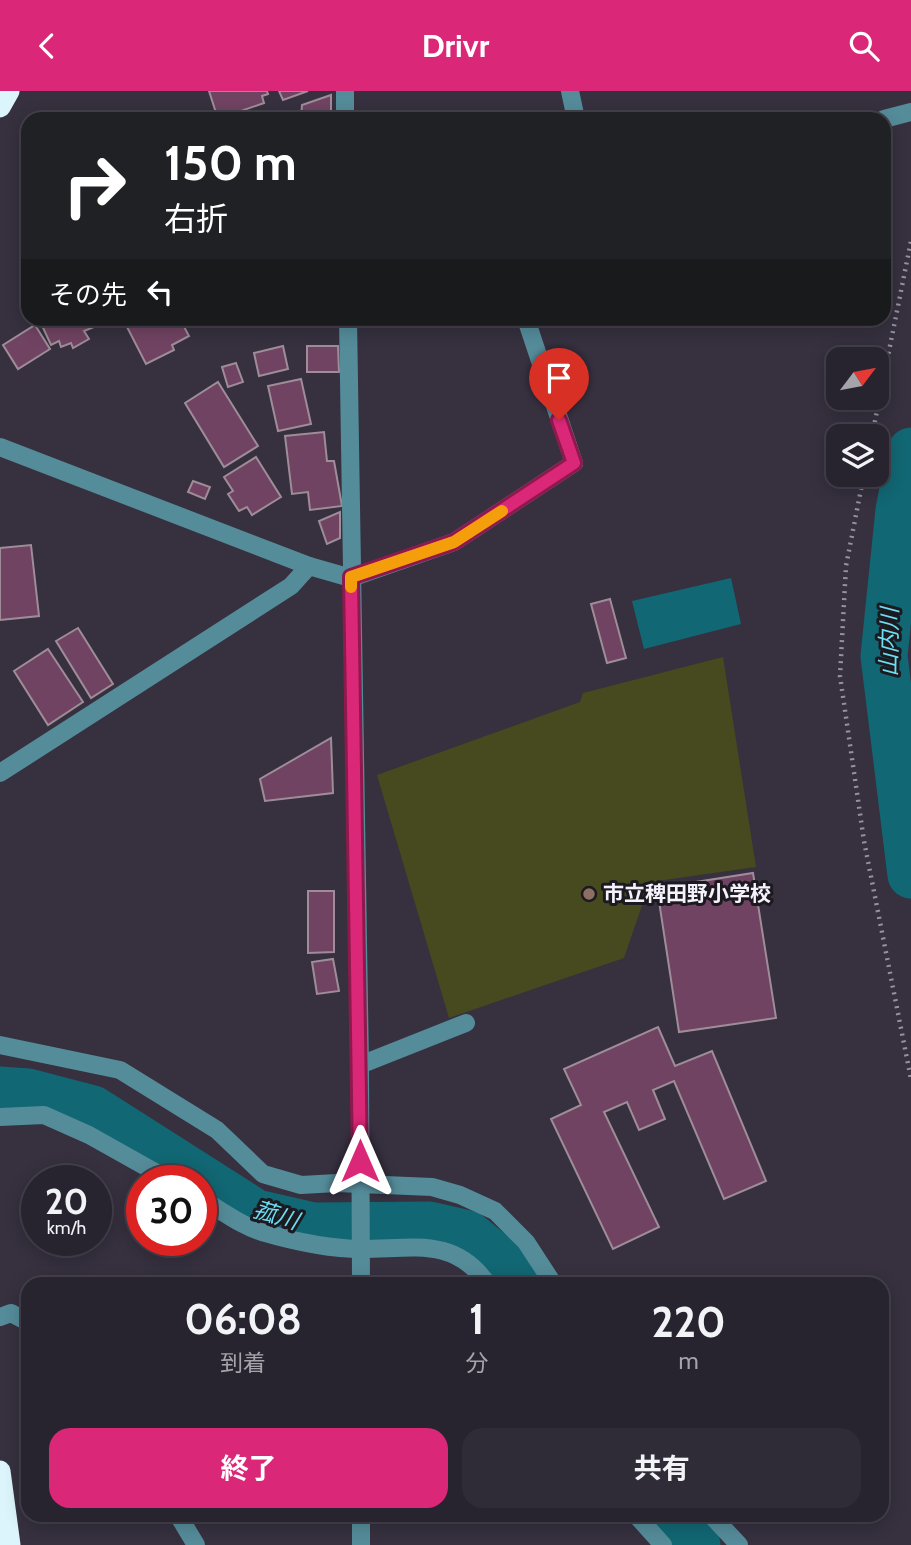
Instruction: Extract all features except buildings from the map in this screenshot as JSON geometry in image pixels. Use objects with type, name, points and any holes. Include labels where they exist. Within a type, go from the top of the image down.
[{"type":"highway","points":[[0,107],[9,91]]},
{"type":"highway","points":[[0,1471],[10,1545]]},
{"type":"street","points":[[345,91],[345,112]]},
{"type":"street","points":[[570,91],[574,112]]},
{"type":"street","points":[[891,117],[911,112]]},
{"type":"street","points":[[348,326],[360,1065],[360,1277]]},
{"type":"street","points":[[0,447],[309,566],[351,577],[454,542],[574,463],[528,326]]},
{"type":"street","points":[[0,773],[291,586],[309,566]]},
{"type":"street","points":[[360,1065],[466,1023]]},
{"type":"street","points":[[0,1045],[120,1070],[217,1131],[263,1174],[300,1185],[337,1183],[361,1192],[432,1187],[460,1195],[495,1211],[526,1242],[549,1277]]},
{"type":"street","points":[[0,1117],[44,1115],[89,1135],[142,1165]]},
{"type":"street","points":[[217,1208],[259,1232],[360,1246],[442,1248],[464,1260],[480,1277]]},
{"type":"street","points":[[0,1317],[11,1313],[21,1318]]},
{"type":"street","points":[[181,1522],[196,1545]]},
{"type":"street","points":[[361,1522],[361,1545]]},
{"type":"street","points":[[642,1522],[663,1545]]},
{"type":"street","points":[[718,1522],[739,1545]]},
{"type":"path","points":[[874,424],[911,241]]},
{"type":"path","points":[[861,487],[846,566],[840,676],[864,841],[911,1079]]},
{"type":"green space","points":[[723,657],[756,867],[650,882],[624,958],[449,1018],[377,775],[580,702],[583,693]]},
{"type":"water","points":[[731,578],[741,624],[644,649],[632,601]]},
{"type":"waterway","name":"山内川","points":[[911,451],[899,510],[884,656],[911,875]]},
{"type":"waterway","name":"菰川","points":[[0,1090],[28,1092],[93,1109],[256,1213],[313,1226],[429,1225],[468,1234],[505,1264],[513,1277]]},
{"type":"waterway","name":"菰川","points":[[679,1522],[697,1545]]},
{"type":"slow traffic","points":[[351,587],[351,577],[454,542],[502,511]]},
{"type":"place","name":"市立稗田野小学校","points":[[589,894]]},
{"type":"route","points":[[360,1161],[351,577],[454,542],[574,463],[559,420]]}]
